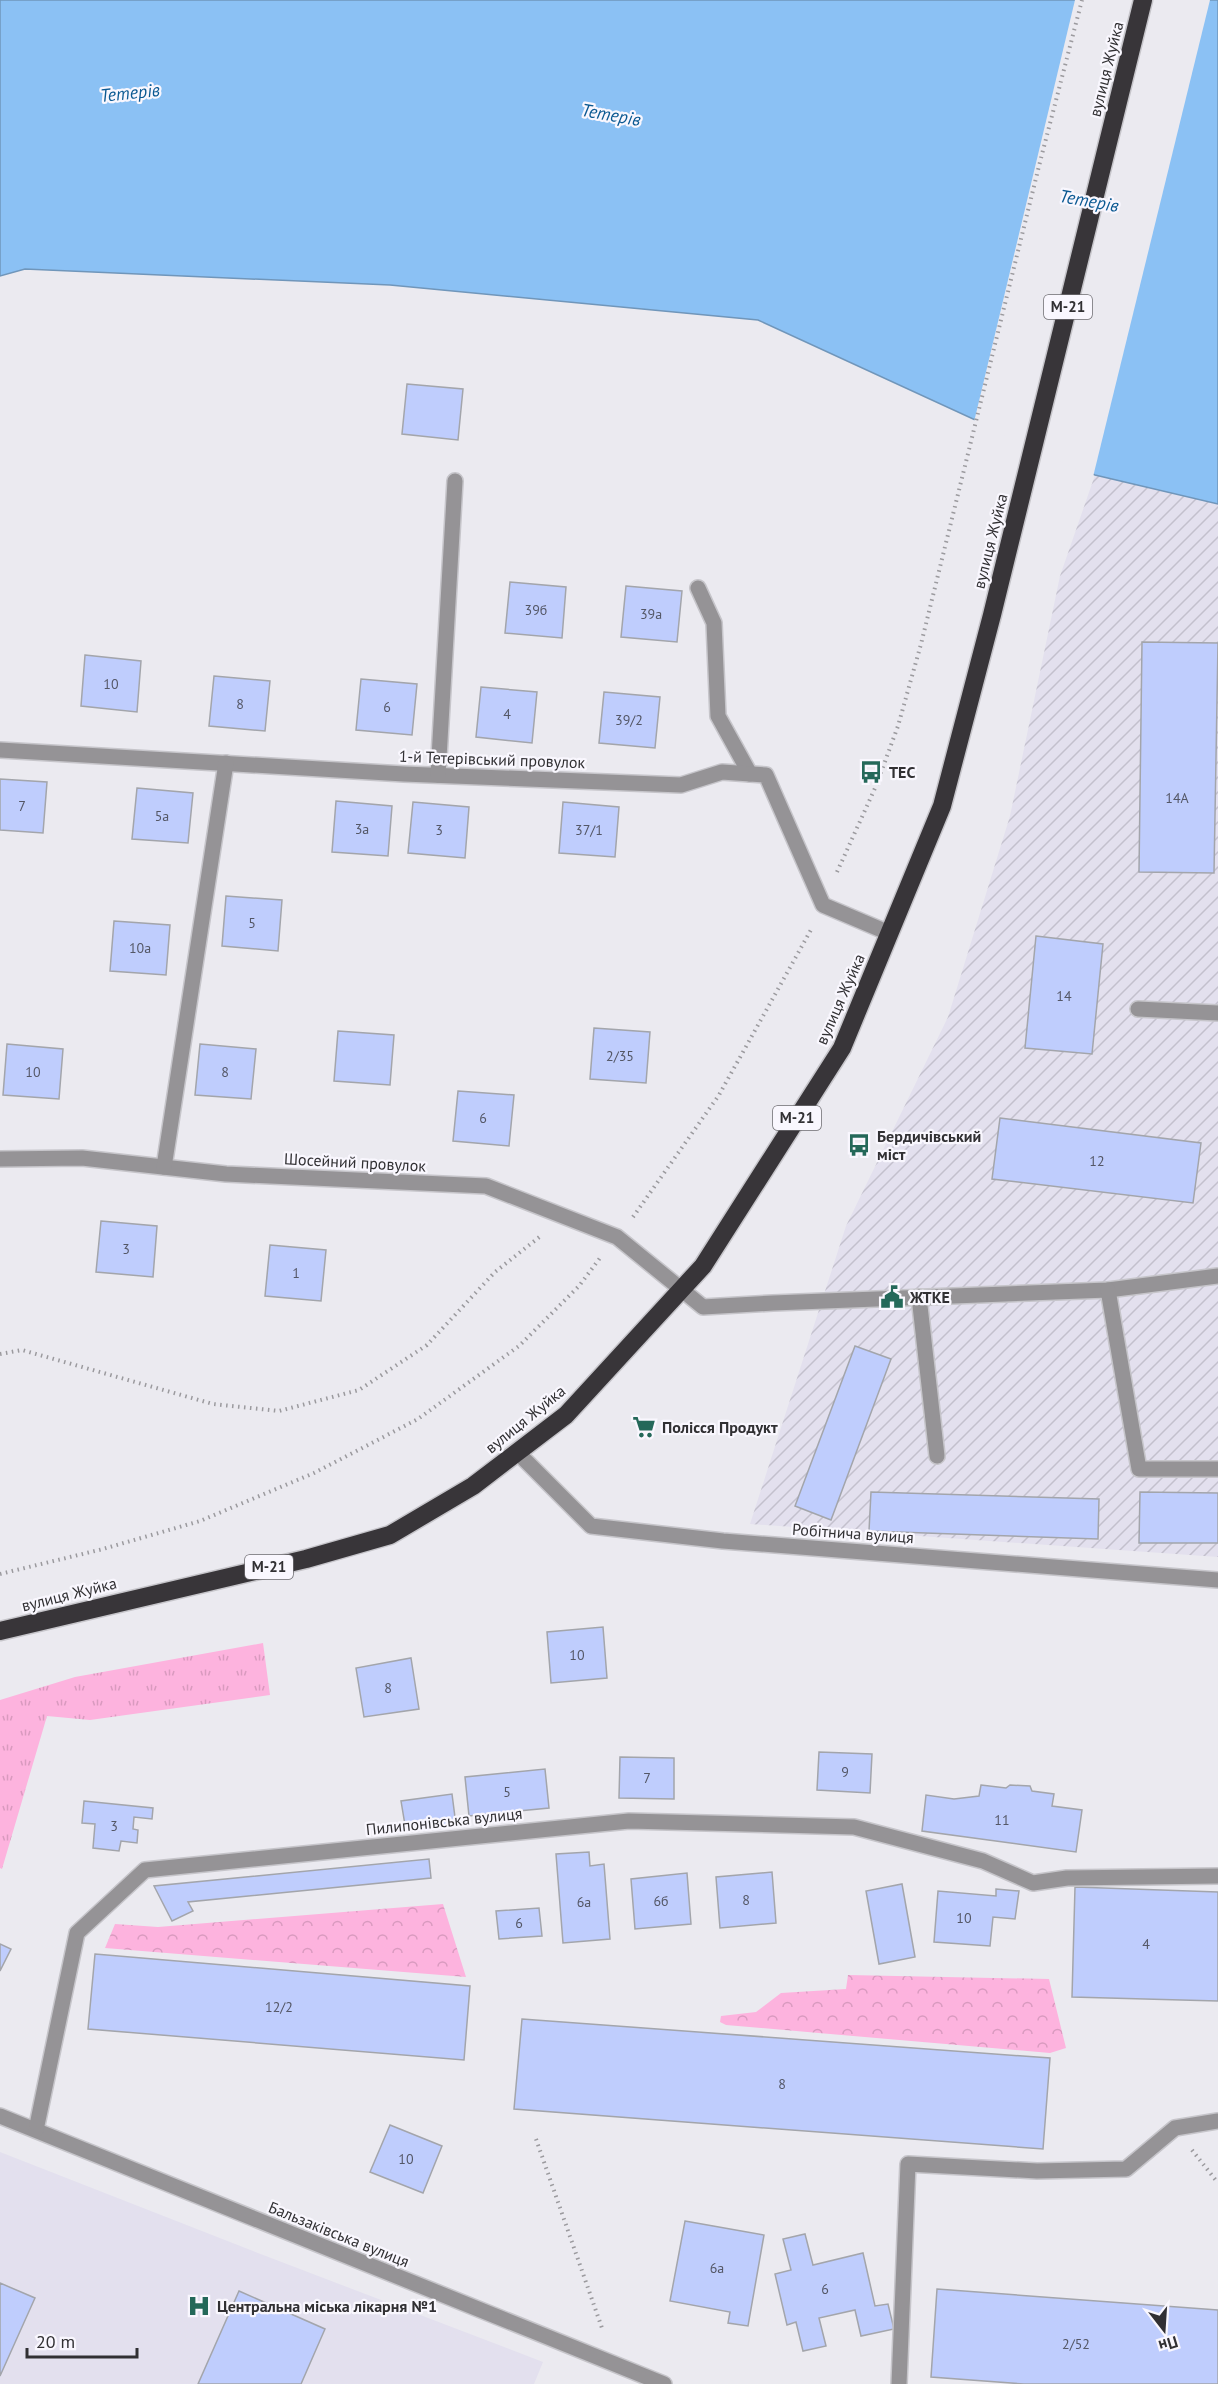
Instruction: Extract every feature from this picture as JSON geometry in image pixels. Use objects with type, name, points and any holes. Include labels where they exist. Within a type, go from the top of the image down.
[{"type":"highway","name":"вулиця Жуйка","points":[[0,1631],[306,1559],[390,1534],[473,1486],[566,1415],[703,1266],[842,1048],[942,806],[992,615],[1143,0]]},
{"type":"street","points":[[438,775],[455,481]]},
{"type":"street","points":[[698,588],[714,623],[718,716],[750,774],[766,775],[823,905],[889,933]]},
{"type":"street","name":"1-й Тетерівський провулок","points":[[0,750],[438,775],[681,785],[723,772],[750,774]]},
{"type":"street","points":[[164,1167],[226,763]]},
{"type":"street","points":[[1138,1009],[1218,1013]]},
{"type":"street","name":"Шосейний провулок","points":[[0,1159],[82,1158],[226,1174],[486,1186],[617,1237],[703,1307],[1108,1290],[1218,1276]]},
{"type":"street","points":[[1108,1290],[1139,1469],[1218,1469]]},
{"type":"street","points":[[919,1297],[937,1456]]},
{"type":"street","name":"Робітнича вулиця","points":[[517,1452],[591,1526],[723,1541],[1218,1580]]},
{"type":"street","name":"Пилипонівська вулиця","points":[[36,2130],[77,1933],[145,1870],[629,1821],[854,1827],[983,1860],[1033,1883],[1067,1878],[1218,1876]]},
{"type":"street","name":"Бальзаківська вулиця","points":[[0,2116],[664,2384]]},
{"type":"street","points":[[899,2384],[908,2164],[1037,2171],[1125,2169],[1175,2128],[1218,2121]]},
{"type":"path","points":[[921,644],[1082,0]]},
{"type":"path","points":[[719,1095],[724,1098]]},
{"type":"path","points":[[0,1354],[22,1350],[213,1404],[279,1411],[359,1390],[427,1346],[495,1272],[565,1217]]},
{"type":"path","points":[[1175,2128],[1218,2183]]},
{"type":"path","points":[[536,2139],[615,2366]]},
{"type":"shaded area","points":[[1095,475],[1218,502],[1218,1557],[750,1524],[846,1226],[948,1017],[1010,816],[1060,576]]},
{"type":"shaded area","name":"Центральна міська лікарня №1","points":[[0,2152],[543,2362],[534,2384],[0,2384]]},
{"type":"green space","points":[[263,1643],[270,1695],[90,1720],[47,1716],[2,1869],[0,1868],[0,1700],[75,1677]]},
{"type":"green space","points":[[443,1904],[466,1977],[105,1948],[115,1924],[158,1927]]},
{"type":"green space","points":[[848,1975],[1049,1979],[1066,2048],[1050,2053],[726,2025],[720,2022],[721,2016],[756,2012],[781,1993],[846,1989]]},
{"type":"water","name":"Тетерів","points":[[0,0],[1218,0],[1218,504],[1095,475],[758,320],[390,285],[25,269],[0,276]]},
{"type":"pier","points":[[1075,0],[1210,0],[1093,477],[974,422]]},
{"type":"building","points":[[407,384],[463,389],[458,440],[402,434]]},
{"type":"building","points":[[510,582],[566,587],[562,638],[505,633]]},
{"type":"building","points":[[626,586],[682,591],[677,642],[621,637]]},
{"type":"building","points":[[1142,642],[1218,643],[1214,873],[1139,872]]},
{"type":"building","points":[[85,655],[141,661],[137,712],[81,706]]},
{"type":"building","points":[[214,676],[270,681],[265,731],[209,726]]},
{"type":"building","points":[[361,679],[417,684],[412,735],[356,730]]},
{"type":"building","points":[[481,687],[537,692],[532,743],[476,737]]},
{"type":"building","points":[[604,692],[660,697],[655,748],[599,743]]},
{"type":"building","points":[[0,779],[47,782],[43,833],[0,830]]},
{"type":"building","points":[[137,788],[193,793],[188,843],[132,839]]},
{"type":"building","points":[[336,801],[392,806],[388,856],[332,852]]},
{"type":"building","points":[[413,802],[469,807],[465,858],[408,853]]},
{"type":"building","points":[[563,802],[619,807],[615,857],[559,853]]},
{"type":"building","points":[[226,896],[282,900],[278,951],[222,946]]},
{"type":"building","points":[[114,921],[170,925],[166,975],[110,971]]},
{"type":"building","points":[[1036,936],[1103,944],[1092,1054],[1025,1048]]},
{"type":"building","points":[[594,1028],[650,1032],[646,1083],[590,1079]]},
{"type":"building","points":[[338,1031],[394,1035],[390,1085],[334,1081]]},
{"type":"building","points":[[7,1044],[63,1049],[59,1099],[3,1095]]},
{"type":"building","points":[[200,1044],[256,1049],[251,1099],[195,1095]]},
{"type":"building","points":[[458,1091],[514,1095],[509,1146],[453,1141]]},
{"type":"building","points":[[1000,1118],[1201,1143],[1193,1203],[992,1179]]},
{"type":"building","points":[[101,1221],[157,1226],[153,1277],[96,1272]]},
{"type":"building","points":[[270,1245],[326,1250],[321,1301],[265,1296]]},
{"type":"building","points":[[855,1346],[891,1359],[831,1520],[795,1506]]},
{"type":"building","points":[[871,1492],[1099,1499],[1098,1539],[869,1531]]},
{"type":"building","points":[[1140,1492],[1218,1493],[1218,1543],[1139,1543]]},
{"type":"building","points":[[603,1627],[607,1678],[551,1683],[547,1632]]},
{"type":"building","points":[[411,1658],[419,1709],[364,1717],[356,1668]]},
{"type":"building","points":[[819,1752],[872,1754],[870,1793],[817,1790]]},
{"type":"building","points":[[620,1757],[674,1758],[674,1799],[619,1798]]},
{"type":"building","points":[[545,1769],[549,1808],[469,1816],[465,1777]]},
{"type":"building","points":[[981,1785],[1006,1788],[1010,1785],[1030,1786],[1032,1791],[1054,1794],[1052,1806],[1082,1810],[1076,1852],[922,1831],[926,1795],[954,1799],[979,1796]]},
{"type":"building","points":[[452,1794],[456,1825],[406,1831],[401,1801]]},
{"type":"building","points":[[84,1801],[153,1808],[152,1819],[134,1817],[133,1829],[138,1830],[137,1843],[121,1841],[119,1851],[93,1848],[95,1824],[82,1823]]},
{"type":"building","points":[[589,1852],[590,1866],[604,1864],[610,1939],[563,1943],[556,1854]]},
{"type":"building","points":[[429,1859],[431,1878],[188,1902],[193,1911],[172,1921],[154,1886]]},
{"type":"building","points":[[772,1872],[776,1923],[720,1928],[716,1877]]},
{"type":"building","points":[[687,1873],[691,1924],[635,1929],[631,1879]]},
{"type":"building","points":[[902,1884],[915,1957],[879,1964],[866,1891]]},
{"type":"building","points":[[1075,1887],[1218,1892],[1218,2001],[1072,1997]]},
{"type":"building","points":[[996,1889],[1019,1891],[1015,1919],[993,1917],[990,1946],[934,1942],[938,1891],[996,1896]]},
{"type":"building","points":[[539,1908],[542,1936],[499,1939],[496,1911]]},
{"type":"building","points":[[0,1944],[11,1949],[0,1971]]},
{"type":"building","points":[[95,1954],[470,1986],[464,2060],[88,2029]]},
{"type":"building","points":[[522,2019],[1050,2058],[1043,2149],[514,2109]]},
{"type":"building","points":[[390,2125],[442,2146],[423,2193],[370,2172]]},
{"type":"building","points":[[685,2221],[764,2235],[748,2326],[728,2323],[730,2312],[670,2301]]},
{"type":"building","points":[[805,2234],[813,2265],[863,2253],[875,2306],[888,2304],[894,2329],[861,2336],[855,2310],[819,2318],[826,2346],[803,2351],[796,2322],[787,2325],[775,2274],[791,2270],[783,2239]]},
{"type":"building","points":[[0,2283],[35,2298],[0,2376]]},
{"type":"building","points":[[937,2289],[1218,2310],[1218,2384],[1024,2384],[931,2377]]},
{"type":"building","points":[[239,2291],[325,2329],[301,2384],[198,2384]]},
{"type":"place","name":"ТЕС","points":[[871,772]]},
{"type":"place","name":"Бердичівський міст","points":[[859,1145]]},
{"type":"place","name":"ЖТКЕ","points":[[892,1297]]},
{"type":"place","name":"Полісся Продукт","points":[[644,1427]]},
{"type":"place","name":"Центральна міська лікарня №1","points":[[199,2306]]}]
